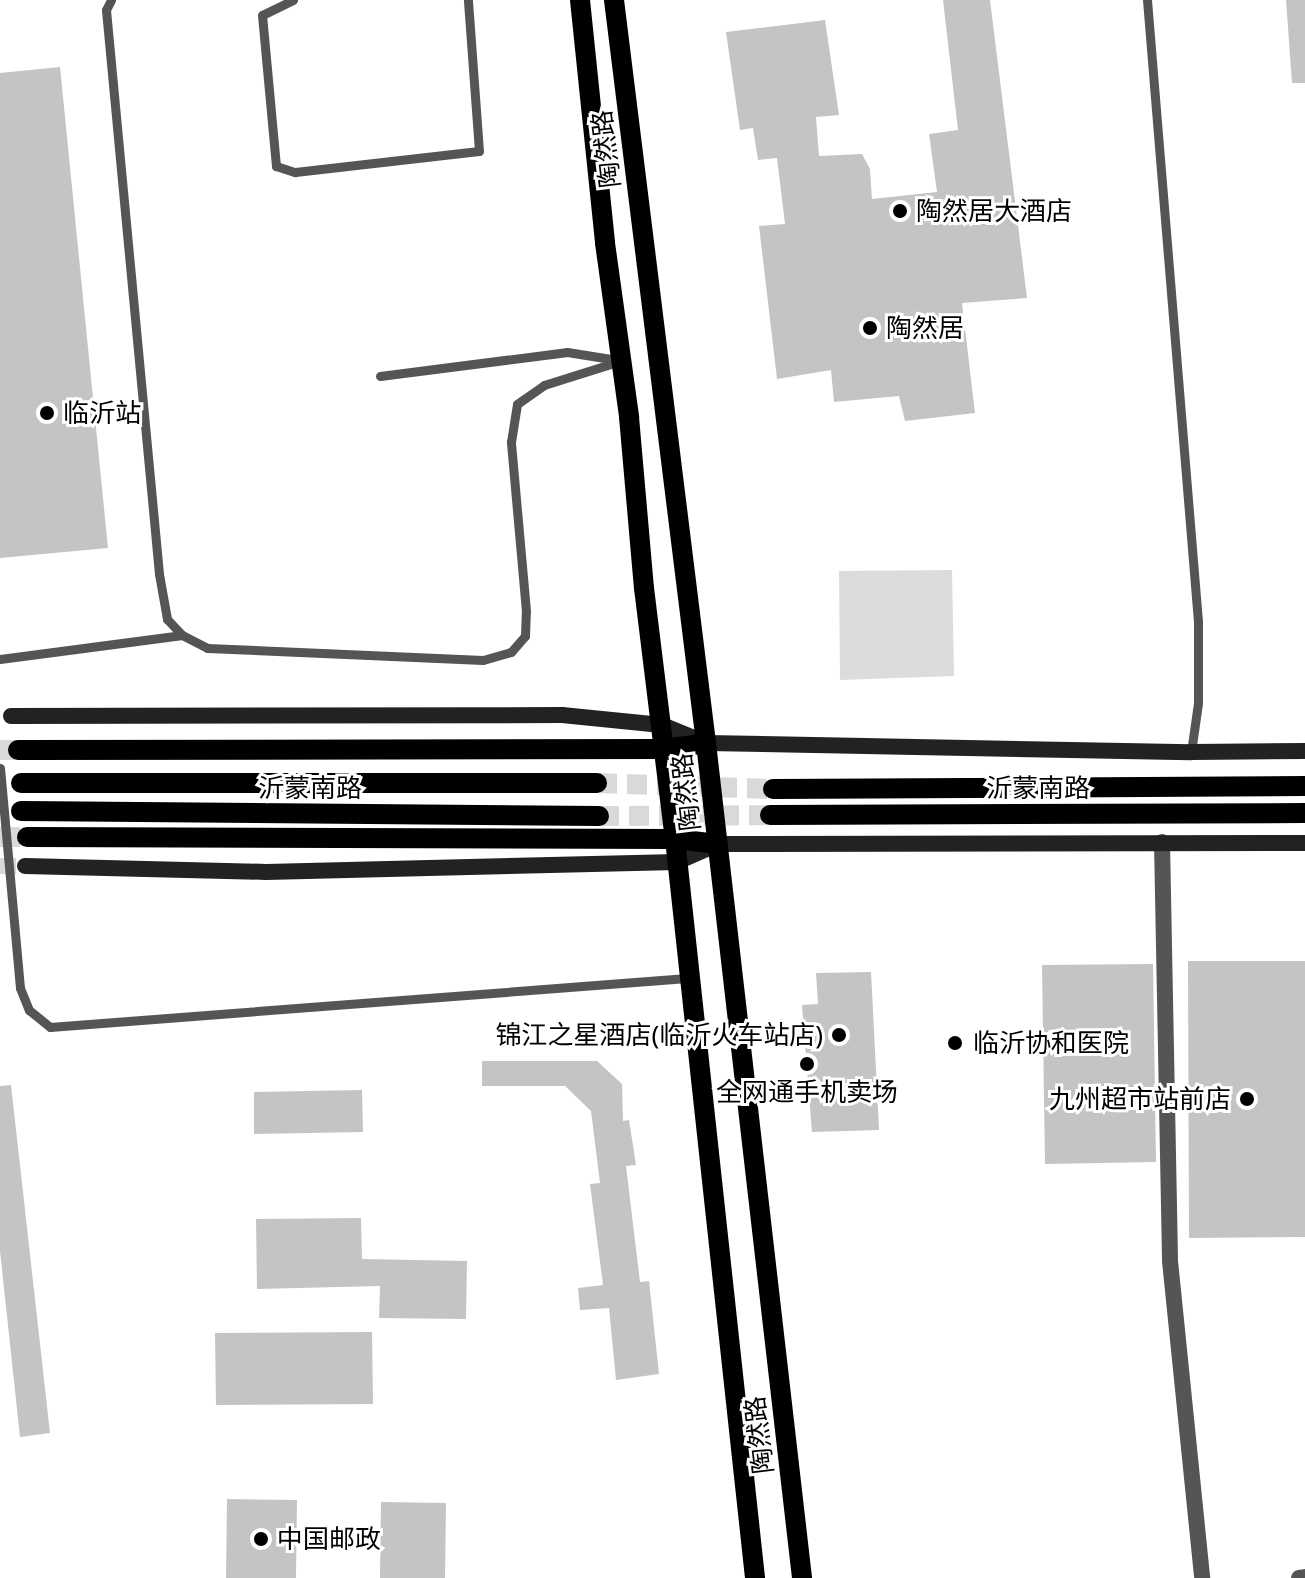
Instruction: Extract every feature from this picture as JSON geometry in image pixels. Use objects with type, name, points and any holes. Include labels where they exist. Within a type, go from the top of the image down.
[{"type":"main road","name":"陶然路","points":[[580,0],[755,1578]]},
{"type":"main road","name":"陶然路","points":[[614,0],[706,743],[802,1578]]},
{"type":"main road","points":[[18,750],[665,749],[706,743]]},
{"type":"main road","name":"沂蒙南路","points":[[21,783],[597,783]]},
{"type":"main road","name":"沂蒙南路","points":[[773,789],[1305,786]]},
{"type":"main road","name":"沂蒙南路","points":[[21,811],[599,816]]},
{"type":"main road","name":"沂蒙南路","points":[[770,815],[1305,813]]},
{"type":"main road","points":[[27,837],[675,839],[718,844]]},
{"type":"street","points":[[11,716],[562,715],[662,725],[706,743],[1191,752],[1305,751]]},
{"type":"street","points":[[1162,842],[1170,1261],[1202,1578]]},
{"type":"street","points":[[25,866],[266,872],[677,862],[718,844],[1305,843]]},
{"type":"street","points":[[1299,1578],[1305,1577]]},
{"type":"lane","points":[[111,0],[106,10],[159,574],[167,619],[182,635],[207,648],[483,660],[511,652],[525,636],[526,611],[511,442],[517,404],[544,385],[620,361]]},
{"type":"lane","points":[[293,0],[262,15],[276,166],[295,172],[479,151],[468,0]]},
{"type":"lane","points":[[1147,0],[1198,622],[1198,703],[1191,752]]},
{"type":"lane","points":[[380,376],[567,352],[620,361]]},
{"type":"lane","points":[[0,659],[182,635]]},
{"type":"lane","points":[[0,768],[20,988],[29,1010],[50,1027],[687,978]]},
{"type":"shaded area","points":[[952,570],[954,676],[840,680],[839,571]]},
{"type":"building","name":"陶然居大酒店","points":[[943,0],[990,0],[1027,298],[962,303],[975,413],[905,421],[899,396],[834,402],[831,370],[777,379],[759,226],[785,224],[777,158],[758,160],[753,128],[740,130],[726,32],[825,20],[839,115],[816,117],[819,156],[862,154],[870,169],[872,199],[937,192],[929,134],[958,130]]},
{"type":"building","points":[[1286,0],[1305,0],[1305,83],[1292,83]]},
{"type":"building","name":"临沂站","points":[[60,67],[108,548],[0,558],[0,73]]},
{"type":"building","name":"九州超市站前店","points":[[1188,961],[1305,961],[1305,1237],[1189,1238]]},
{"type":"building","points":[[1153,964],[1156,1162],[1045,1164],[1042,965]]},
{"type":"building","name":"锦江之星酒店(临沂火车站店)","points":[[871,972],[879,1130],[812,1132],[802,1005],[818,1004],[816,973]]},
{"type":"building","points":[[482,1061],[597,1061],[622,1084],[623,1121],[629,1120],[636,1165],[626,1166],[640,1282],[649,1281],[659,1374],[616,1380],[609,1308],[580,1310],[578,1288],[603,1285],[590,1184],[600,1183],[591,1111],[565,1086],[482,1086]]},
{"type":"building","points":[[11,1085],[50,1433],[20,1437],[0,1251],[0,1086]]},
{"type":"building","points":[[362,1090],[363,1132],[254,1134],[254,1092]]},
{"type":"building","points":[[361,1218],[362,1259],[467,1261],[466,1319],[379,1318],[380,1286],[257,1289],[256,1219]]},
{"type":"building","points":[[372,1332],[373,1404],[216,1405],[215,1333]]},
{"type":"building","name":"中国邮政","points":[[227,1499],[297,1500],[296,1578],[226,1578]]},
{"type":"building","name":"中国邮政","points":[[381,1502],[446,1503],[445,1578],[380,1578]]},
{"type":"tunnel","points":[[0,750],[18,750]]},
{"type":"tunnel","points":[[597,783],[773,789]]},
{"type":"tunnel","points":[[599,816],[770,815]]},
{"type":"tunnel","points":[[0,837],[27,837]]},
{"type":"tunnel","points":[[0,866],[25,866]]},
{"type":"place","name":"陶然居大酒店","points":[[900,211]]},
{"type":"place","name":"陶然居","points":[[870,328]]},
{"type":"place","name":"临沂站","points":[[47,413]]},
{"type":"place","name":"锦江之星酒店(临沂火车站店)","points":[[839,1035]]},
{"type":"place","name":"临沂协和医院","points":[[955,1043]]},
{"type":"place","name":"全网通手机卖场","points":[[807,1064]]},
{"type":"place","name":"九州超市站前店","points":[[1247,1099]]},
{"type":"place","name":"中国邮政","points":[[261,1539]]}]
